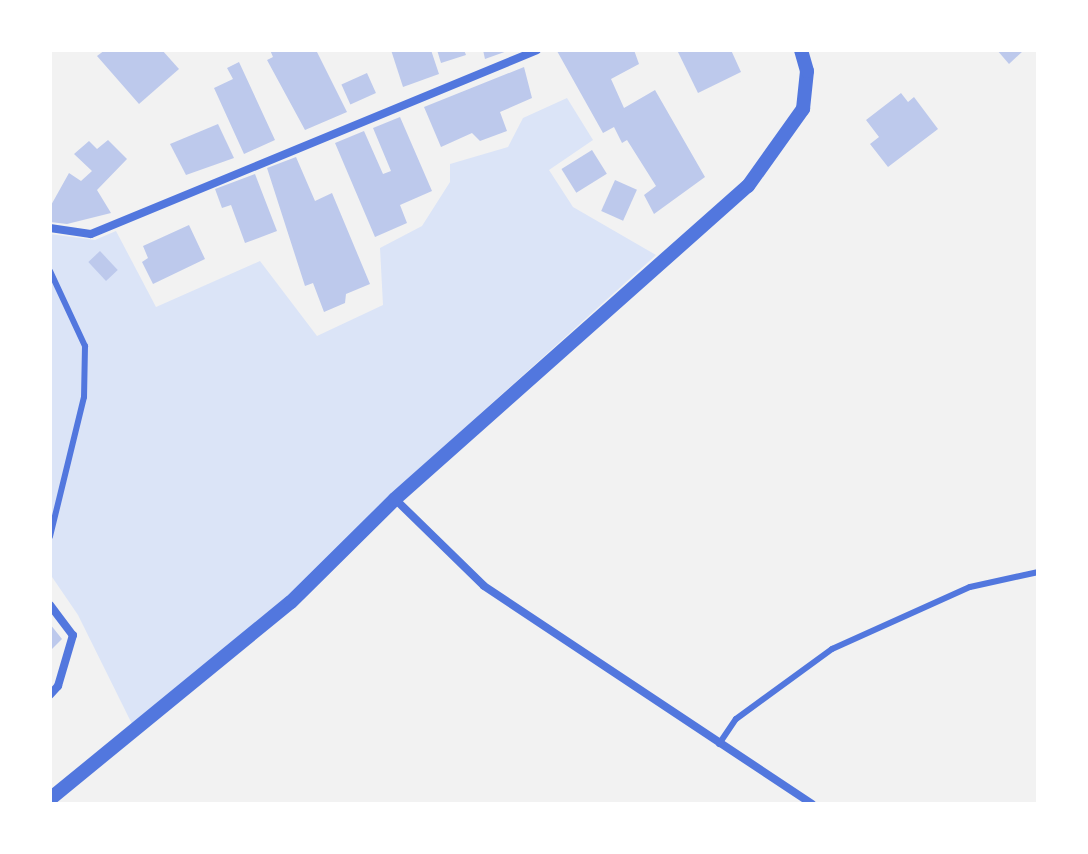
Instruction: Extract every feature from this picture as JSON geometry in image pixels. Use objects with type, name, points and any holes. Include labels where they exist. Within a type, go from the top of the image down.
[{"type":"street","points":[[50,228],[91,234],[537,50]]},
{"type":"street","points":[[50,799],[291,602],[395,499],[748,186],[803,109],[807,71],[801,50]]},
{"type":"street","points":[[395,499],[484,586],[812,804]]},
{"type":"street","points":[[50,605],[73,635],[58,686],[50,695]]},
{"type":"lane","points":[[50,271],[85,346],[84,397],[50,537]]},
{"type":"lane","points":[[719,744],[736,719],[832,649],[956,592],[1038,572]]},
{"type":"shaded area","points":[[567,98],[593,140],[549,170],[573,207],[656,255],[388,497],[286,600],[132,724],[78,615],[50,574],[50,234],[95,240],[116,231],[156,307],[260,261],[317,336],[383,305],[380,248],[422,226],[450,182],[450,164],[508,147],[523,118]]},
{"type":"building","points":[[105,50],[162,50],[179,69],[139,104],[97,56]]},
{"type":"building","points":[[270,50],[316,50],[347,112],[305,130],[267,60],[273,57]]},
{"type":"building","points":[[391,50],[431,50],[439,74],[403,87]]},
{"type":"building","points":[[437,50],[464,50],[466,55],[441,63]]},
{"type":"building","points":[[483,50],[510,50],[485,59]]},
{"type":"building","points":[[634,50],[639,64],[611,79],[624,108],[655,90],[705,177],[654,214],[644,195],[656,186],[627,140],[622,143],[614,127],[603,133],[557,51]]},
{"type":"building","points":[[677,50],[731,50],[741,72],[698,93]]},
{"type":"building","points":[[997,50],[1024,50],[1009,64]]},
{"type":"building","points":[[239,62],[275,140],[244,154],[214,88],[233,79],[227,68]]},
{"type":"building","points":[[524,67],[532,98],[500,112],[507,131],[480,141],[472,133],[441,147],[424,107]]},
{"type":"building","points":[[367,73],[376,93],[350,104],[341,84]]},
{"type":"building","points":[[901,93],[908,102],[914,97],[938,129],[888,167],[870,144],[879,137],[866,120]]},
{"type":"building","points":[[400,117],[432,191],[400,205],[407,223],[375,237],[335,143],[364,131],[383,174],[391,171],[373,128]]},
{"type":"building","points":[[218,124],[234,158],[186,175],[170,144]]},
{"type":"building","points":[[108,140],[127,159],[97,190],[111,213],[67,224],[50,222],[50,207],[69,173],[81,181],[92,171],[74,154],[89,141],[97,149]]},
{"type":"building","points":[[592,150],[607,174],[576,193],[561,169]]},
{"type":"building","points":[[296,157],[315,201],[332,193],[370,284],[346,294],[345,303],[324,312],[313,283],[305,286],[267,168]]},
{"type":"building","points":[[255,174],[277,231],[245,243],[231,205],[222,208],[215,189]]},
{"type":"building","points":[[615,180],[637,190],[623,221],[601,211]]},
{"type":"building","points":[[189,225],[205,259],[153,284],[142,262],[148,258],[143,246]]},
{"type":"building","points":[[100,251],[118,270],[106,281],[88,262]]},
{"type":"building","points":[[50,624],[62,639],[50,651]]}]
